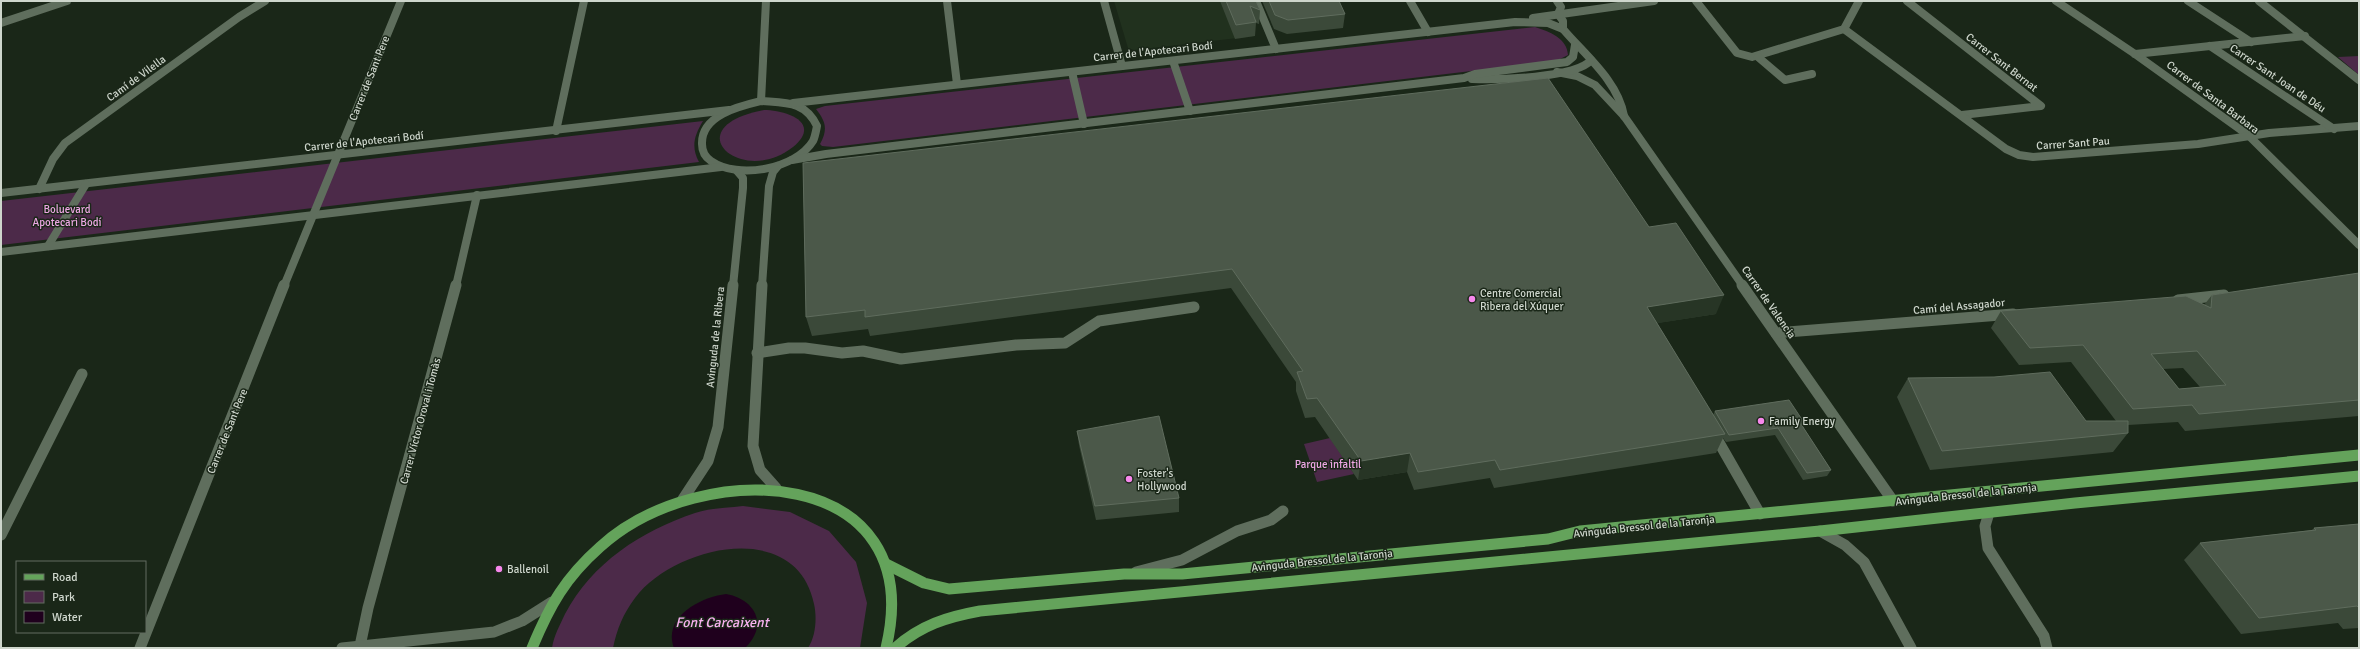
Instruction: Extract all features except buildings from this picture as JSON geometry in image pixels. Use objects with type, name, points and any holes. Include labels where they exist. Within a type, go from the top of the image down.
[{"type":"main road","name":"Avinguda Bressol de la Taronja","points":[[886,564],[915,580],[936,588],[949,589],[1124,574],[1182,574],[1548,539],[1580,531],[2359,455]]},
{"type":"main road","name":"Avinguda Bressol de la Taronja","points":[[895,648],[917,629],[938,619],[980,611],[1820,531],[2359,476]]},
{"type":"main road","points":[[532,648],[538,628],[552,602],[577,568],[608,539],[644,516],[683,499],[730,489],[776,488],[812,496],[844,512],[869,535],[886,564],[893,593],[892,626],[886,648]]},
{"type":"street","points":[[1,23],[67,1]]},
{"type":"street","name":"Camí de Vilella","points":[[39,189],[46,176],[51,157],[65,143],[239,17],[265,1]]},
{"type":"street","name":"Carrer de Sant Pere","points":[[146,633],[336,156],[401,1]]},
{"type":"street","points":[[556,131],[584,1]]},
{"type":"street","points":[[761,101],[766,1]]},
{"type":"street","points":[[947,1],[958,84]]},
{"type":"street","points":[[1104,1],[1122,66]]},
{"type":"street","points":[[1256,1],[1276,50]]},
{"type":"street","points":[[1410,1],[1428,32]]},
{"type":"street","points":[[1557,1],[1561,7],[1558,14],[1563,21],[1563,29],[1575,45],[1583,50],[1591,60],[1624,108],[1624,116]]},
{"type":"street","name":"Carrer de l'Apotecari Bodí","points":[[1515,22],[1520,19],[1654,1]]},
{"type":"street","points":[[1696,1],[1737,53],[1745,56],[1758,56],[1844,29],[1859,1]]},
{"type":"street","name":"Carrer Sant Bernat","points":[[1907,1],[2041,106],[1962,115]]},
{"type":"street","name":"Carrer de Santa Barbara","points":[[2056,1],[2135,54],[2248,135],[2359,245]]},
{"type":"street","name":"Carrer Sant Joan de Déu","points":[[2188,1],[2251,42]]},
{"type":"street","points":[[2259,1],[2359,80]]},
{"type":"street","name":"Carrer de l'Apotecari Bodí","points":[[794,103],[1515,22],[1548,23],[1563,29]]},
{"type":"street","name":"Carrer Sant Pau","points":[[1844,29],[2006,149],[2019,155],[2033,157],[2198,144],[2248,135],[2359,126]]},
{"type":"street","name":"Carrer Sant Joan de Déu","points":[[2135,54],[2305,36]]},
{"type":"street","points":[[1464,78],[1475,74],[1567,62],[1573,57],[1575,45]]},
{"type":"street","name":"Carrer Sant Joan de Déu","points":[[2210,46],[2334,128]]},
{"type":"street","points":[[1758,56],[1785,80],[1812,74]]},
{"type":"street","points":[[792,160],[826,154],[1464,78],[1486,80],[1557,72],[1579,69],[1587,65],[1591,60]]},
{"type":"street","points":[[1173,61],[1190,111]]},
{"type":"street","points":[[1072,72],[1084,124]]},
{"type":"street","points":[[1557,72],[1570,74],[1598,87],[1615,109],[1624,116]]},
{"type":"street","points":[[761,101],[794,103],[806,109],[815,118],[818,128],[815,139],[806,150],[792,160],[765,170],[737,171],[721,167],[709,160],[702,151],[701,140],[705,129],[715,119],[729,110],[761,101]]},
{"type":"street","name":"Carrer de l'Apotecari Bodí","points":[[1,193],[556,131],[729,110]]},
{"type":"street","name":"Carrer de Valencia","points":[[1624,116],[1893,501]]},
{"type":"street","points":[[776,488],[760,470],[753,446],[757,353],[769,186],[773,172],[778,166]]},
{"type":"street","points":[[1,252],[721,167]]},
{"type":"street","name":"Avinguda de la Ribera","points":[[683,499],[708,460],[718,427],[743,188],[743,178],[737,171]]},
{"type":"street","points":[[48,246],[86,184]]},
{"type":"street","name":"Carrer Víctor Oroval i Tomàs","points":[[360,646],[368,608],[455,289],[477,195]]},
{"type":"street","points":[[2164,301],[2234,294]]},
{"type":"street","points":[[757,353],[789,348],[805,348],[842,353],[863,351],[901,359],[1016,344],[1026,346],[1065,342],[1099,321],[1194,307]]},
{"type":"street","name":"Camí del Assagador","points":[[1776,333],[2021,313]]},
{"type":"street","points":[[1,535],[82,374]]},
{"type":"street","points":[[1706,420],[1760,514]]},
{"type":"street","points":[[1124,574],[1182,560],[1237,531],[1271,520],[1283,511]]},
{"type":"street","points":[[1989,513],[1985,526],[1988,548],[2044,636],[2047,648]]},
{"type":"street","points":[[1820,531],[1845,545],[1864,562],[1911,648]]},
{"type":"street","points":[[342,648],[494,632],[522,621],[552,602]]},
{"type":"street","name":"Carrer de Sant Pere","points":[[140,648],[146,633]]},
{"type":"shaded area","points":[[1114,1],[1241,1],[1255,36],[1134,50],[1128,48]]},
{"type":"green space","points":[[1535,27],[1557,36],[1565,44],[1568,55],[1556,61],[833,147],[822,146],[820,144],[823,139],[825,126],[816,109],[825,106]]},
{"type":"green space","points":[[2359,56],[2359,75],[2338,57]]},
{"type":"green space","points":[[764,110],[782,112],[798,119],[803,124],[804,131],[801,138],[793,147],[773,158],[754,161],[737,158],[725,150],[720,140],[723,129],[737,118]]},
{"type":"green space","name":"Boluevard Apotecari Bodí","points":[[703,121],[697,132],[694,146],[699,162],[1,245],[1,201]]},
{"type":"green space","name":"Parque infaltil","points":[[1330,438],[1354,474],[1317,482],[1304,444]]},
{"type":"green space","points":[[743,506],[790,512],[829,531],[856,562],[867,603],[860,648],[808,648],[813,638],[815,615],[814,604],[803,577],[784,559],[760,550],[733,549],[705,554],[677,564],[653,580],[635,598],[627,610],[616,634],[613,648],[552,648],[559,626],[576,596],[589,579],[620,551],[637,539],[675,520],[700,511]]},
{"type":"water","name":"Font Carcaixent","points":[[726,594],[745,601],[755,614],[757,622],[756,631],[745,648],[674,648],[672,637],[674,627],[686,610],[706,599]]},
{"type":"place","name":"Centre Comercial Ribera del Xúquer","points":[[1472,299]]},
{"type":"place","name":"Family Energy","points":[[1761,421]]},
{"type":"place","name":"Foster's Hollywood","points":[[1129,479]]},
{"type":"place","name":"Ballenoil","points":[[499,569]]}]
